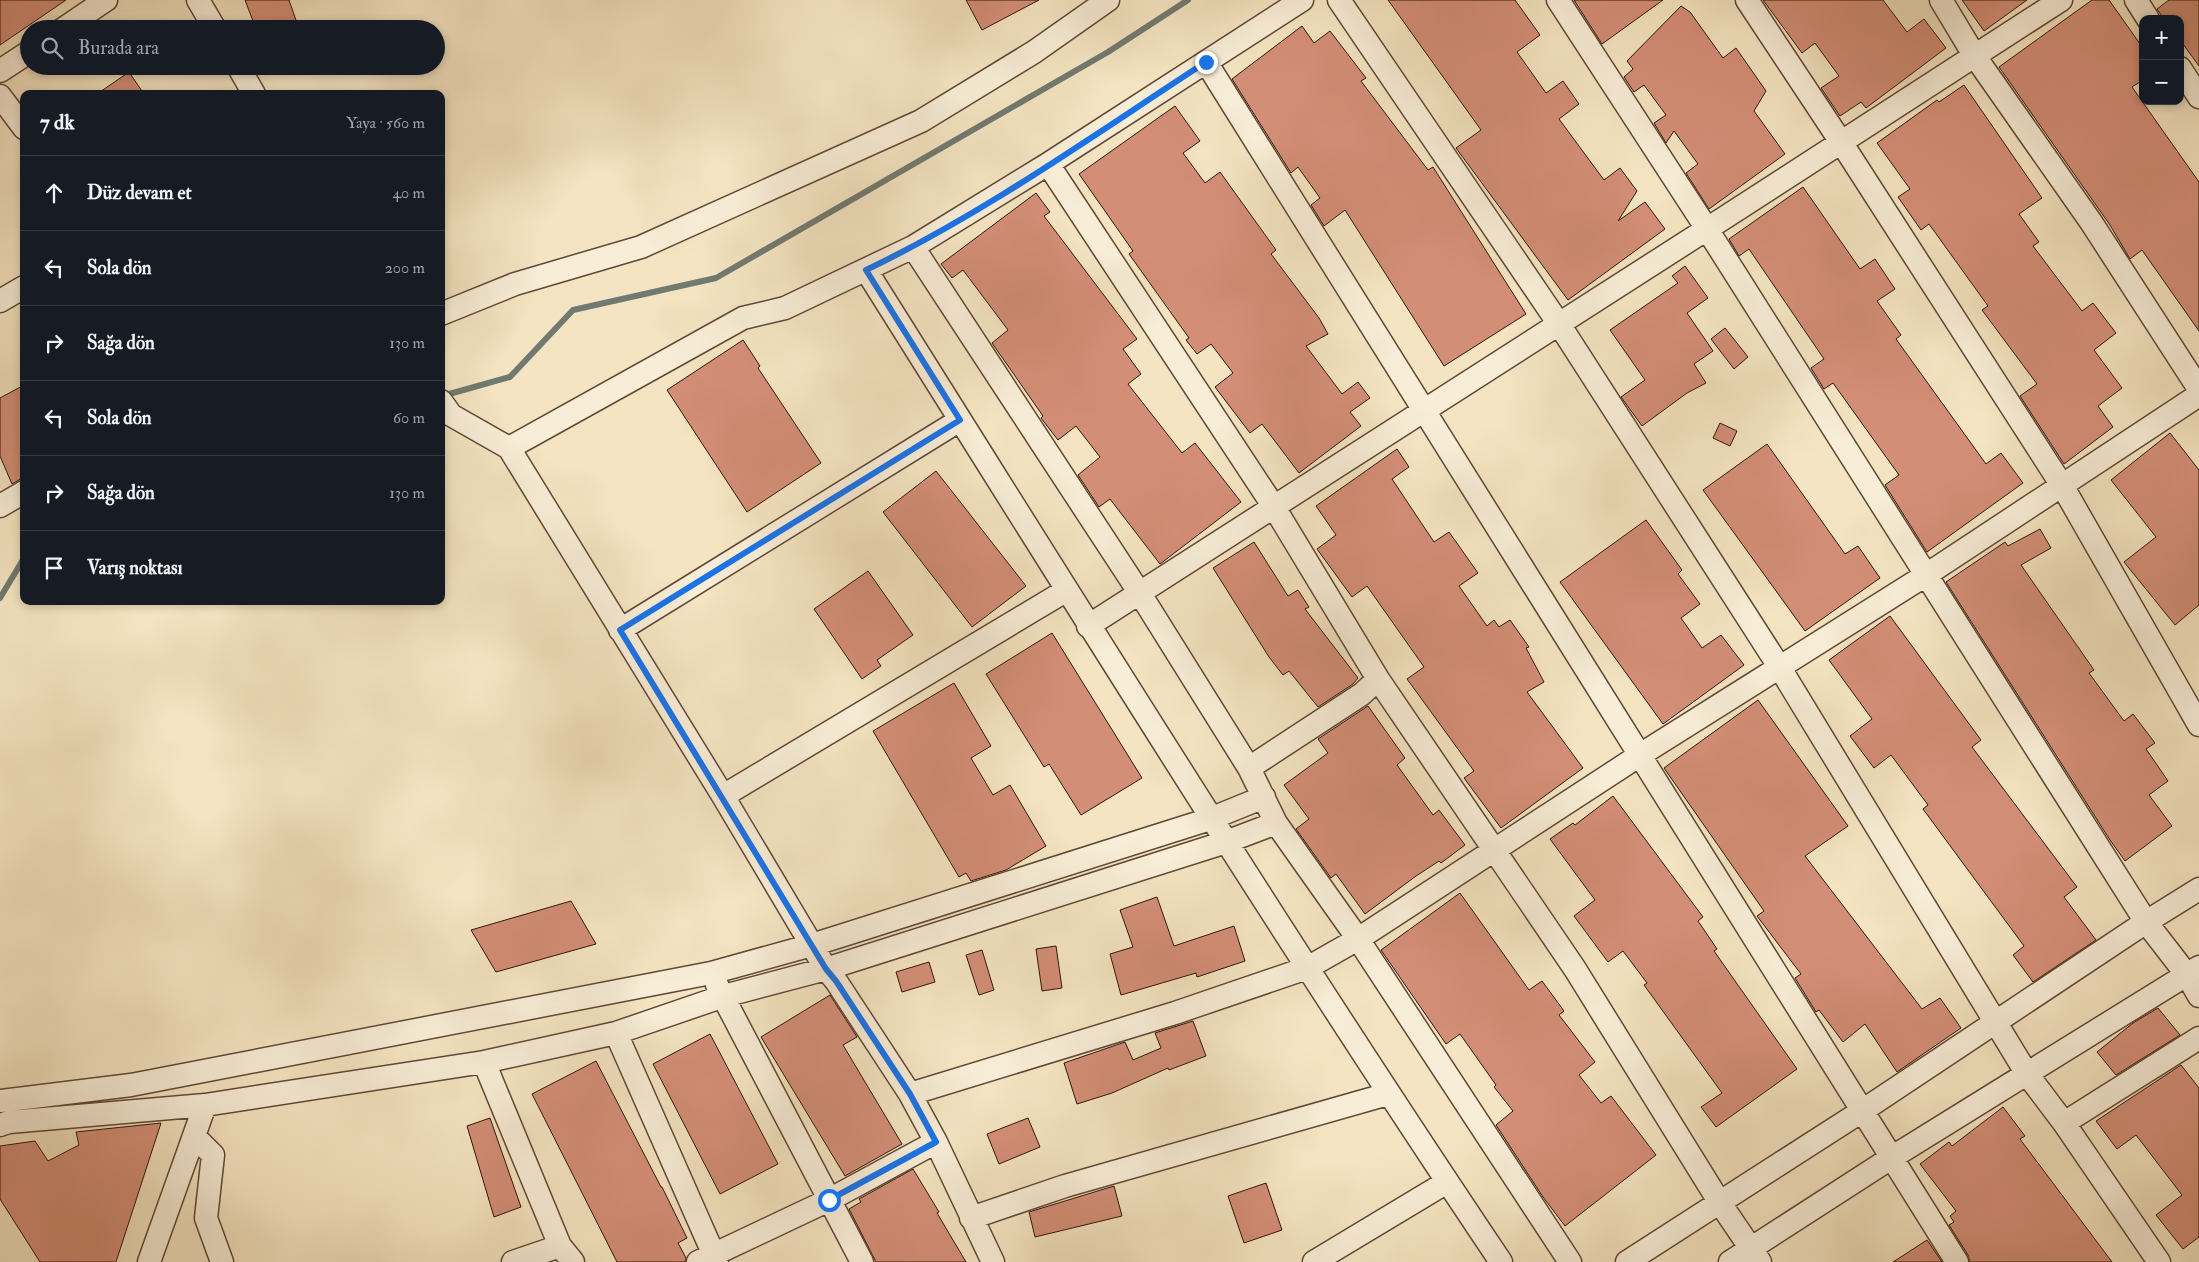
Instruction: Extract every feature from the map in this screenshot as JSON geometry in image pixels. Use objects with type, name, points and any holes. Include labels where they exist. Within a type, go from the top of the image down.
[{"type":"street","points":[[76,20],[106,0]]},
{"type":"street","points":[[198,0],[210,20]]},
{"type":"street","points":[[445,312],[515,284],[641,247],[921,122],[1034,52],[1108,0]]},
{"type":"street","points":[[509,448],[743,318],[785,308],[912,247],[1048,164],[1302,0]]},
{"type":"street","points":[[1339,0],[1559,324],[1780,668],[2027,1074],[2064,1123],[2159,1262]]},
{"type":"street","points":[[1558,0],[1708,229],[2146,922],[2193,971],[2199,996]]},
{"type":"street","points":[[1747,0],[1841,142],[2063,487],[2199,725]]},
{"type":"street","points":[[1941,0],[1974,55],[2091,222],[2199,389]]},
{"type":"street","points":[[1088,626],[1708,229],[2061,0]]},
{"type":"street","points":[[2136,0],[2145,15]]},
{"type":"street","points":[[0,71],[20,58]]},
{"type":"street","points":[[1206,62],[1957,1262]]},
{"type":"street","points":[[2184,74],[2199,97]]},
{"type":"street","points":[[243,75],[252,90]]},
{"type":"street","points":[[0,96],[20,123]]},
{"type":"street","points":[[1048,164],[1274,507],[1378,679],[1495,848],[1575,969],[1755,1256]]},
{"type":"street","points":[[912,247],[1139,592],[1249,768],[1276,823],[1358,939],[1570,1262]]},
{"type":"street","points":[[866,270],[1210,820],[1388,1094],[1501,1262]]},
{"type":"street","points":[[0,301],[20,289]]},
{"type":"street","points":[[910,1094],[1175,1013],[1307,968],[1358,939],[1640,755],[1926,576],[2063,487],[2199,395]]},
{"type":"street","points":[[446,408],[509,448],[826,969],[836,981],[910,1094],[936,1142],[993,1262]]},
{"type":"street","points":[[620,630],[960,420]]},
{"type":"street","points":[[0,506],[20,494]]},
{"type":"street","points":[[722,796],[1067,590]]},
{"type":"street","points":[[1249,768],[1362,694],[1378,679]]},
{"type":"street","points":[[0,1101],[131,1084],[711,973],[812,945],[1210,820],[1264,797]]},
{"type":"street","points":[[3,1122],[205,1105],[484,1062],[616,1034],[724,996],[826,969],[1226,842],[1276,823]]},
{"type":"street","points":[[1627,1262],[1862,1111],[2146,922],[2199,889]]},
{"type":"street","points":[[1730,1262],[1755,1256],[1891,1158],[2193,971]]},
{"type":"street","points":[[711,973],[862,1262]]},
{"type":"street","points":[[616,1034],[709,1259],[829,1200],[936,1142]]},
{"type":"street","points":[[2064,1123],[2199,1038]]},
{"type":"street","points":[[484,1062],[567,1254],[513,1262]]},
{"type":"street","points":[[971,1218],[1065,1186],[1388,1094]]},
{"type":"street","points":[[149,1262],[205,1105]]},
{"type":"street","points":[[194,1136],[213,1155],[206,1218],[222,1262]]},
{"type":"street","points":[[1314,1262],[1447,1182]]},
{"type":"building","points":[[0,0],[66,0],[37,20],[20,20],[20,31],[0,45]]},
{"type":"building","points":[[245,0],[289,0],[296,20],[253,20]]},
{"type":"building","points":[[966,0],[1039,0],[982,30]]},
{"type":"building","points":[[1388,0],[1515,0],[1540,35],[1517,52],[1546,93],[1563,81],[1579,104],[1559,119],[1604,180],[1620,168],[1637,191],[1618,221],[1645,202],[1665,229],[1568,300],[1456,148],[1481,130]]},
{"type":"building","points":[[1574,0],[1663,0],[1602,44]]},
{"type":"building","points":[[1763,0],[1883,0],[1907,32],[1924,19],[1946,48],[1866,108],[1861,102],[1840,116],[1821,88],[1839,76],[1815,43],[1802,53]]},
{"type":"building","points":[[1962,0],[2027,0],[1984,31]]},
{"type":"building","points":[[2092,0],[2109,0],[2139,42],[2139,83],[2132,87],[2139,97],[2139,105],[2145,105],[2199,182],[2199,331],[2142,250],[2130,259],[2110,225],[1999,67]]},
{"type":"building","points":[[2169,0],[2199,0],[2199,66],[2184,45],[2184,15],[2161,15],[2157,9]]},
{"type":"building","points":[[1681,6],[1690,12],[1723,58],[1736,48],[1766,91],[1754,111],[1785,154],[1709,209],[1686,173],[1698,164],[1674,131],[1666,143],[1654,123],[1666,115],[1644,85],[1634,92],[1624,77],[1633,69],[1627,61]]},
{"type":"building","points":[[1302,26],[1314,43],[1330,31],[1366,78],[1361,81],[1428,170],[1433,167],[1526,314],[1444,366],[1345,210],[1324,226],[1311,205],[1320,198],[1298,167],[1291,173],[1232,79]]},
{"type":"building","points":[[125,75],[131,75],[141,90],[103,90]]},
{"type":"building","points":[[1964,85],[2042,198],[2019,214],[2039,242],[2033,246],[2082,311],[2093,303],[2116,333],[2094,350],[2122,388],[2098,406],[2113,427],[2064,464],[2020,396],[2037,384],[1982,310],[1988,306],[1929,224],[1921,230],[1898,197],[1910,189],[1877,143],[1937,100],[1939,102]]},
{"type":"building","points":[[1175,106],[1200,141],[1183,153],[1205,183],[1220,172],[1276,250],[1271,254],[1319,318],[1328,334],[1306,346],[1342,394],[1358,382],[1370,398],[1350,412],[1361,426],[1299,473],[1262,424],[1250,433],[1215,387],[1233,373],[1211,344],[1197,354],[1186,340],[1189,338],[1129,254],[1133,251],[1079,174]]},
{"type":"building","points":[[1803,187],[1860,269],[1875,259],[1895,289],[1877,301],[1901,335],[1896,339],[1986,464],[2001,453],[2023,483],[1927,552],[1885,485],[1899,475],[1833,383],[1824,389],[1811,368],[1824,359],[1749,249],[1739,256],[1729,239]]},
{"type":"building","points":[[1036,193],[1050,212],[1044,216],[1137,339],[1123,349],[1141,374],[1128,384],[1182,453],[1195,443],[1241,502],[1160,564],[1110,499],[1099,507],[1078,475],[1100,457],[1076,426],[1058,440],[1041,418],[1043,416],[992,343],[1008,330],[963,270],[952,278],[941,264]]},
{"type":"building","points":[[1685,266],[1708,298],[1687,313],[1713,351],[1694,364],[1706,383],[1687,393],[1642,426],[1621,397],[1645,380],[1610,330],[1678,283],[1672,276]]},
{"type":"building","points":[[1725,328],[1748,357],[1734,369],[1711,339]]},
{"type":"building","points":[[743,340],[760,366],[758,368],[821,463],[747,512],[667,390]]},
{"type":"building","points":[[20,387],[20,479],[12,484],[0,456],[0,398]]},
{"type":"building","points":[[1720,423],[1737,431],[1730,446],[1713,438]]},
{"type":"building","points":[[2170,433],[2199,470],[2199,605],[2175,625],[2124,562],[2156,537],[2111,480]]},
{"type":"building","points":[[1767,444],[1845,554],[1858,546],[1880,578],[1805,631],[1703,490]]},
{"type":"building","points":[[1397,449],[1409,467],[1392,479],[1434,542],[1449,532],[1478,573],[1459,586],[1487,626],[1494,620],[1499,627],[1510,620],[1529,647],[1526,648],[1544,682],[1527,692],[1583,768],[1501,828],[1464,778],[1474,771],[1407,679],[1424,667],[1367,586],[1352,597],[1317,549],[1336,535],[1316,506]]},
{"type":"building","points":[[936,471],[1026,586],[972,627],[883,512]]},
{"type":"building","points":[[1646,520],[1682,570],[1678,574],[1700,604],[1681,618],[1702,648],[1721,635],[1744,665],[1663,724],[1560,582]]},
{"type":"building","points":[[2040,529],[2051,548],[2021,565],[2094,670],[2089,673],[2124,721],[2133,714],[2155,743],[2146,749],[2168,781],[2149,795],[2172,826],[2125,861],[1946,582],[2005,542],[2008,546]]},
{"type":"building","points":[[1254,542],[1288,596],[1298,590],[1309,607],[1305,609],[1358,678],[1353,684],[1318,707],[1289,671],[1283,675],[1269,657],[1213,568]]},
{"type":"building","points":[[868,571],[913,635],[877,660],[881,666],[862,679],[814,609]]},
{"type":"building","points":[[1890,616],[1981,740],[1972,747],[2077,887],[2064,897],[2096,940],[2033,982],[2013,955],[2024,946],[1923,809],[1928,805],[1891,755],[1874,768],[1850,736],[1872,719],[1829,660]]},
{"type":"building","points":[[1052,633],[1142,778],[1081,815],[1049,764],[1044,767],[986,674]]},
{"type":"building","points":[[954,683],[991,746],[971,758],[993,795],[1010,785],[1046,846],[1006,870],[971,881],[966,873],[959,877],[873,731]]},
{"type":"building","points":[[1758,700],[1848,826],[1805,856],[1922,1009],[1940,998],[1961,1028],[1897,1072],[1865,1024],[1843,1042],[1819,1010],[1816,1012],[1795,978],[1801,974],[1757,916],[1764,911],[1664,768]]},
{"type":"building","points":[[1368,706],[1405,758],[1397,765],[1433,815],[1439,810],[1465,845],[1441,863],[1439,861],[1416,876],[1365,914],[1336,874],[1331,878],[1296,829],[1309,819],[1284,785],[1328,753],[1318,739]]},
{"type":"building","points":[[1613,796],[1703,917],[1698,921],[1717,949],[1714,951],[1797,1069],[1716,1127],[1701,1107],[1722,1093],[1644,985],[1647,983],[1623,951],[1608,962],[1574,916],[1595,900],[1550,839],[1573,823],[1575,825]]},
{"type":"building","points":[[1460,893],[1529,990],[1542,981],[1564,1011],[1559,1015],[1595,1062],[1579,1075],[1601,1103],[1611,1096],[1656,1155],[1565,1226],[1543,1197],[1496,1125],[1513,1111],[1494,1087],[1496,1085],[1460,1034],[1446,1044],[1381,950]]},
{"type":"building","points":[[1157,897],[1174,946],[1234,926],[1245,961],[1197,977],[1196,973],[1121,995],[1110,954],[1133,947],[1120,910]]},
{"type":"building","points":[[571,901],[596,944],[496,972],[471,930]]},
{"type":"building","points":[[1056,946],[1062,988],[1042,991],[1036,949]]},
{"type":"building","points":[[982,950],[994,990],[979,995],[966,955]]},
{"type":"building","points":[[929,962],[935,982],[902,992],[896,972]]},
{"type":"building","points":[[830,995],[857,1037],[843,1045],[902,1144],[845,1176],[761,1037]]},
{"type":"building","points":[[2158,1008],[2180,1035],[2116,1075],[2097,1052],[2133,1023]]},
{"type":"building","points":[[1193,1021],[1206,1056],[1169,1070],[1168,1068],[1112,1093],[1077,1104],[1064,1063],[1125,1042],[1133,1060],[1161,1048],[1155,1033]]},
{"type":"building","points":[[710,1034],[778,1164],[720,1194],[653,1064]]},
{"type":"building","points":[[596,1061],[687,1238],[678,1243],[686,1258],[685,1262],[617,1262],[532,1094]]},
{"type":"building","points":[[2181,1065],[2199,1088],[2199,1237],[2183,1249],[2156,1215],[2182,1195],[2136,1135],[2117,1149],[2096,1121]]},
{"type":"building","points":[[2003,1107],[2025,1136],[2020,1139],[2112,1262],[1970,1262],[1968,1255],[1949,1225],[1954,1222],[1950,1216],[1956,1211],[1920,1164],[1949,1142],[1952,1146]]},
{"type":"building","points":[[490,1118],[521,1207],[494,1217],[467,1126]]},
{"type":"building","points":[[1028,1118],[1040,1147],[999,1164],[987,1134]]},
{"type":"building","points":[[161,1123],[116,1262],[40,1262],[0,1199],[0,1146],[35,1141],[48,1161],[79,1145],[76,1132]]},
{"type":"building","points":[[913,1169],[966,1262],[876,1262],[849,1209],[861,1202],[859,1199]]},
{"type":"building","points":[[1266,1183],[1282,1230],[1244,1243],[1228,1196]]},
{"type":"building","points":[[1114,1186],[1122,1216],[1035,1237],[1029,1212]]},
{"type":"building","points":[[1927,1240],[1942,1262],[1893,1262]]},
{"type":"waterway","points":[[445,395],[510,377],[573,310],[716,278],[1108,52],[1188,0]]},
{"type":"waterway","points":[[0,598],[20,565]]},
{"type":"route","points":[[829,1200],[936,1142],[910,1094],[836,981],[826,969],[620,630],[960,420],[866,270],[912,247],[1048,164],[1206,62]]}]
